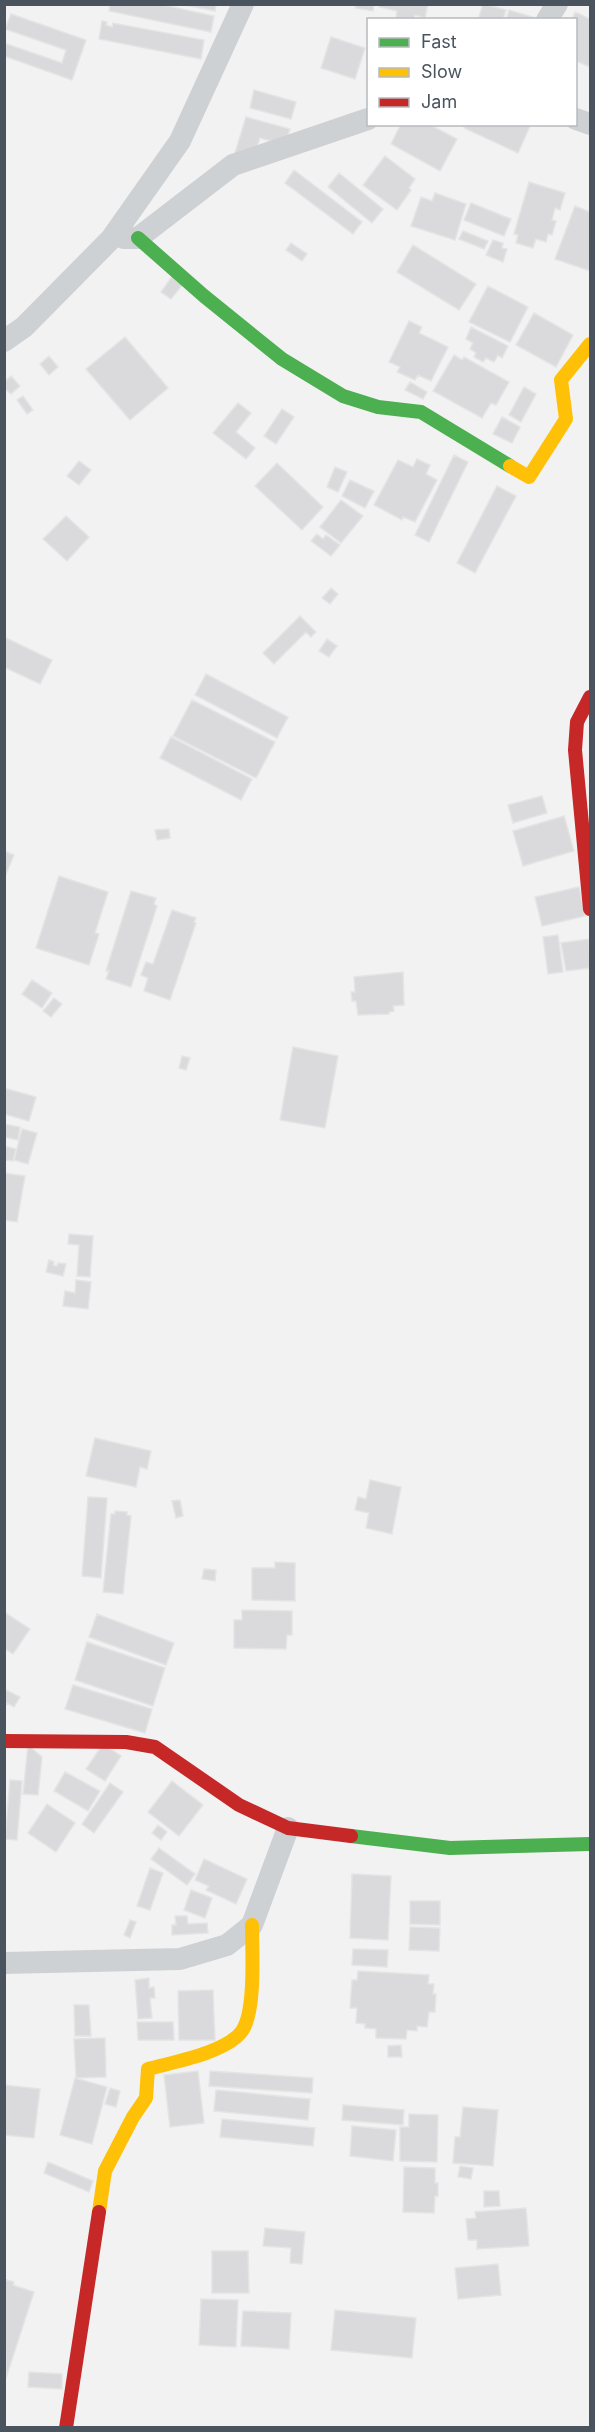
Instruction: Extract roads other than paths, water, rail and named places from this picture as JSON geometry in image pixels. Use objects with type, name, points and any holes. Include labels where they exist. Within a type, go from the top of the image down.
[{"type":"street","points":[[4,341],[24,327],[111,239],[180,141],[243,4]]},
{"type":"street","points":[[549,18],[557,4]]},
{"type":"street","points":[[111,239],[138,238],[233,165],[367,120]]},
{"type":"street","points":[[138,238],[204,296],[282,359],[343,396],[378,407],[421,412],[529,477],[566,419],[561,380],[591,344]]},
{"type":"street","points":[[591,697],[579,711],[575,723],[575,750],[591,909]]},
{"type":"street","points":[[4,1741],[126,1742],[155,1747],[239,1805],[288,1828],[450,1848],[591,1844]]},
{"type":"street","points":[[66,2427],[105,2172],[133,2117],[146,2098],[148,2069],[221,2047],[243,2031],[250,2006],[252,1925],[288,1828]]},
{"type":"street","points":[[4,1963],[180,1959],[226,1945],[252,1925]]}]
